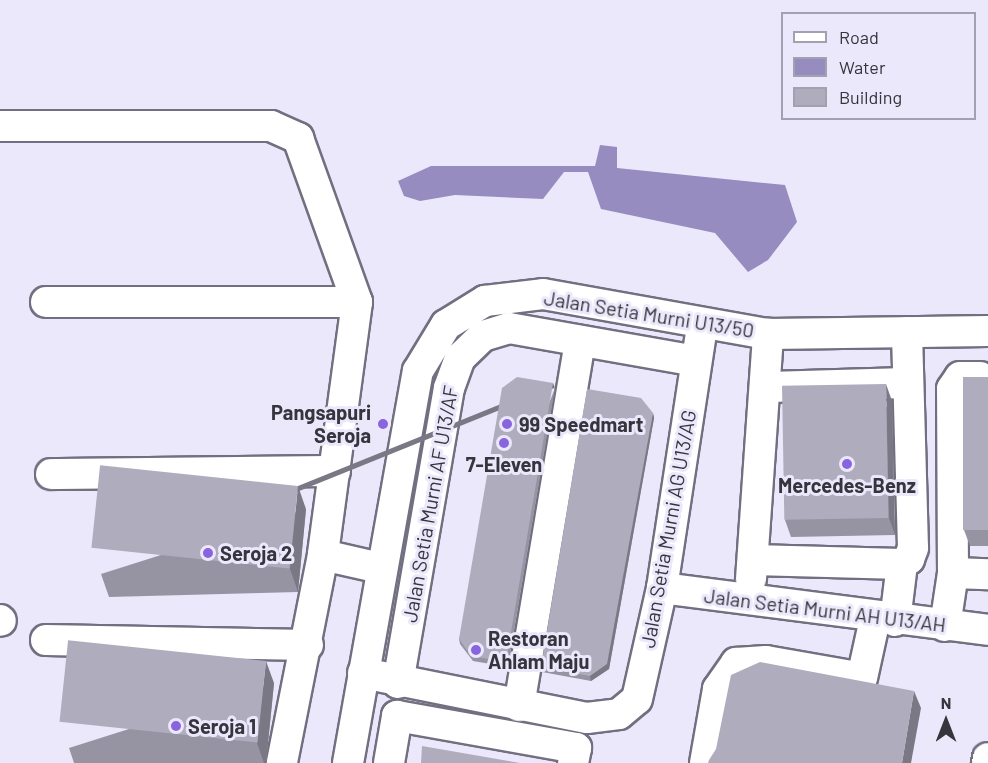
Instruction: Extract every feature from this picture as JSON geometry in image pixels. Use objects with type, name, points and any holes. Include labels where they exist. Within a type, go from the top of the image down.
[{"type":"street","points":[[0,126],[271,126],[298,138],[357,302],[323,555],[308,645],[282,763]]},
{"type":"street","name":"Jalan Setia Murni U13/50","points":[[348,763],[418,371],[446,325],[486,301],[543,294],[702,326],[768,334],[988,331]]},
{"type":"street","points":[[45,302],[357,302]]},
{"type":"street","name":"Jalan Setia Murni AG U13/AG","points":[[363,673],[398,683],[587,718],[619,714],[637,699],[662,588],[702,326]]},
{"type":"street","name":"Jalan Setia Murni AF U13/AF","points":[[398,683],[449,388],[460,358],[483,336],[509,328],[696,361]]},
{"type":"street","points":[[705,763],[718,689],[736,663],[766,661],[862,678],[885,620],[902,564],[913,548],[907,332]]},
{"type":"street","points":[[748,600],[753,560],[768,334]]},
{"type":"street","points":[[519,706],[580,341]]},
{"type":"street","points":[[945,626],[954,573],[952,390],[960,377],[980,377]]},
{"type":"street","points":[[766,387],[908,382]]},
{"type":"street","points":[[51,474],[335,471]]},
{"type":"street","points":[[323,555],[381,568]]},
{"type":"street","points":[[753,560],[902,564]]},
{"type":"street","points":[[954,573],[988,574]]},
{"type":"street","name":"Jalan Setia Murni AH U13/AH","points":[[662,588],[885,620],[988,630]]},
{"type":"street","points":[[45,640],[308,645]]},
{"type":"street","points":[[389,763],[397,716],[576,748],[573,763]]},
{"type":"street","points":[[987,763],[988,758]]},
{"type":"water","points":[[600,145],[617,147],[617,168],[785,185],[797,222],[768,260],[748,272],[715,233],[601,209],[588,172],[564,172],[543,199],[455,195],[420,201],[404,196],[398,181],[431,166],[595,166]]},
{"type":"building","points":[[517,377],[553,383],[506,662],[471,656],[459,639],[502,388]]},
{"type":"building","points":[[963,377],[988,377],[988,530],[963,530]]},
{"type":"building","name":"Mercedes-Benz","points":[[886,384],[888,518],[784,520],[782,386]]},
{"type":"building","points":[[587,389],[641,398],[653,413],[607,664],[590,676],[541,667]]},
{"type":"building","points":[[100,465],[298,486],[289,569],[91,548]]},
{"type":"building","points":[[68,640],[266,661],[257,743],[60,722]]},
{"type":"building","points":[[760,662],[914,691],[902,763],[708,763],[716,749],[731,675]]},
{"type":"building","points":[[422,746],[520,763],[421,763]]},
{"type":"place","name":"Pangsapuri Seroja","points":[[383,424]]},
{"type":"place","name":"99 Speedmart","points":[[507,424]]},
{"type":"place","name":"7-Eleven","points":[[504,443]]},
{"type":"place","name":"Mercedes-Benz","points":[[847,464]]},
{"type":"place","name":"Seroja 2","points":[[208,553]]},
{"type":"place","name":"Restoran Ahlam Maju","points":[[476,650]]},
{"type":"place","name":"Seroja 1","points":[[176,726]]}]
